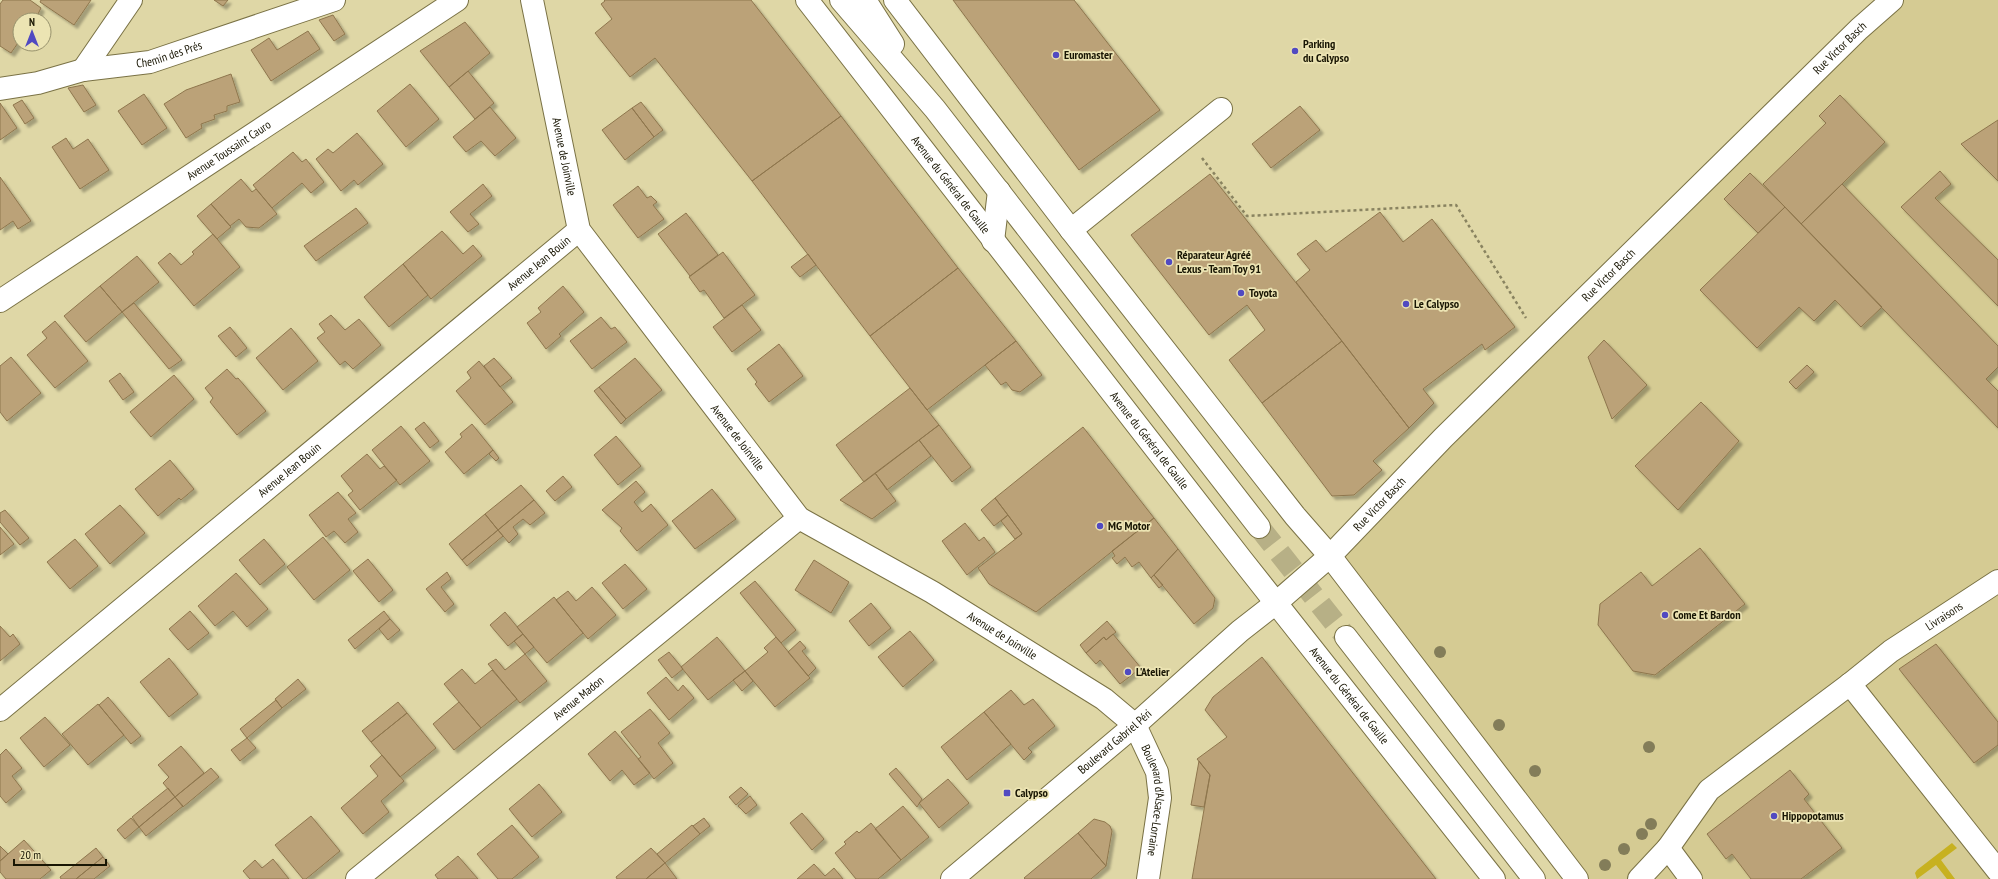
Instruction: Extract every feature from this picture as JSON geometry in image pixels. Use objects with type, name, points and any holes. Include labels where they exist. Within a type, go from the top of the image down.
[{"type":"main road","points":[[83,70],[131,0]]},
{"type":"main road","name":"Chemin des Prés","points":[[0,89],[38,83],[83,70],[150,62],[334,0]]},
{"type":"main road","name":"Avenue Toussaint Cauro","points":[[0,300],[457,0]]},
{"type":"main road","name":"Avenue de Joinville","points":[[532,0],[579,230],[799,518],[932,592],[1104,699],[1135,725]]},
{"type":"main road","name":"Avenue du Général de Gaulle","points":[[808,0],[993,241],[1494,879]]},
{"type":"main road","points":[[841,0],[935,109],[1259,527]]},
{"type":"main road","points":[[865,0],[935,109]]},
{"type":"main road","points":[[895,0],[1071,230],[1295,516],[1330,556],[1577,879]]},
{"type":"main road","name":"Rue Victor Basch","points":[[1276,603],[1330,556],[1443,438],[1859,30],[1892,0]]},
{"type":"main road","points":[[1071,230],[1221,109]]},
{"type":"main road","points":[[993,241],[999,191]]},
{"type":"main road","name":"Avenue Jean Bouin","points":[[0,710],[579,230]]},
{"type":"main road","name":"Avenue Madon","points":[[357,879],[799,518]]},
{"type":"main road","name":"Livraisons","points":[[1639,879],[1668,848],[1709,790],[1850,684],[1890,651],[1998,581]]},
{"type":"main road","name":"Boulevard Gabriel Péri","points":[[952,879],[1135,725],[1240,631],[1276,603]]},
{"type":"main road","points":[[1346,637],[1534,879]]},
{"type":"main road","points":[[1850,684],[1998,871]]},
{"type":"main road","name":"Boulevard d'Alsace-Lorraine","points":[[1135,725],[1149,752],[1157,772],[1160,785],[1160,798],[1148,879]]},
{"type":"main road","points":[[1668,848],[1691,879]]},
{"type":"path","points":[[1186,137],[1247,216],[1456,205],[1542,342]]},
{"type":"shaded area","points":[[1892,0],[1998,0],[1998,879],[1577,879],[1330,556]]},
{"type":"shaded area","points":[[1952,843],[1957,848],[1941,860],[1955,879],[1947,879],[1936,865],[1917,879],[1915,873],[1917,870]]},
{"type":"building","points":[[3,0],[30,0],[41,8],[39,12],[12,12],[11,53],[0,46],[0,4]]},
{"type":"building","points":[[41,0],[91,0],[74,25],[40,2]]},
{"type":"building","points":[[214,0],[228,0],[223,6]]},
{"type":"building","points":[[604,0],[751,0],[841,116],[752,181],[655,58],[630,77],[595,33],[612,19],[601,4],[605,1]]},
{"type":"building","name":"Euromaster","points":[[953,0],[1074,0],[1160,110],[1079,170]]},
{"type":"building","points":[[333,15],[345,34],[334,41],[319,20]]},
{"type":"building","points":[[465,22],[490,53],[449,87],[420,51]]},
{"type":"building","points":[[308,31],[320,49],[271,81],[251,50],[269,38],[277,50]]},
{"type":"building","points":[[468,71],[494,103],[475,119],[449,87]]},
{"type":"building","points":[[231,74],[240,102],[227,106],[227,111],[214,115],[215,119],[201,124],[202,128],[186,138],[164,104],[186,90]]},
{"type":"building","points":[[410,84],[439,119],[406,147],[377,111]]},
{"type":"building","points":[[83,85],[96,105],[84,112],[68,88]]},
{"type":"building","points":[[144,94],[167,128],[142,145],[118,111]]},
{"type":"building","points":[[1840,95],[1885,142],[1801,224],[1763,184],[1826,123],[1819,116]]},
{"type":"building","points":[[22,100],[34,118],[25,124],[13,105]]},
{"type":"building","points":[[641,102],[663,130],[654,137],[632,108]]},
{"type":"building","points":[[0,103],[17,128],[0,140]]},
{"type":"building","points":[[1300,106],[1320,130],[1271,168],[1252,144]]},
{"type":"building","points":[[490,107],[516,138],[495,156],[481,141],[466,152],[453,137]]},
{"type":"building","points":[[632,108],[654,137],[625,160],[602,130]]},
{"type":"building","points":[[841,116],[958,268],[870,336],[752,181]]},
{"type":"building","points":[[1998,120],[1998,181],[1961,144]]},
{"type":"building","points":[[357,133],[383,164],[358,185],[354,180],[341,191],[316,159],[328,149],[333,153]]},
{"type":"building","points":[[66,138],[73,149],[88,139],[109,170],[80,189],[52,147]]},
{"type":"building","points":[[293,152],[302,162],[306,159],[324,182],[311,193],[302,183],[272,208],[253,185]]},
{"type":"building","points":[[1940,171],[1951,184],[1935,198],[1998,260],[1998,306],[1901,207]]},
{"type":"building","points":[[1750,173],[1785,207],[1758,233],[1724,199]]},
{"type":"building","name":"Toyota","points":[[1210,174],[1342,341],[1262,403],[1229,360],[1265,330],[1247,305],[1209,335],[1131,235]]},
{"type":"building","points":[[0,177],[31,221],[18,229],[13,221],[0,230]]},
{"type":"building","points":[[241,179],[252,192],[256,189],[277,214],[259,228],[246,227],[239,219],[230,226],[211,204]]},
{"type":"building","points":[[483,184],[492,196],[470,214],[479,224],[468,232],[450,212]]},
{"type":"building","points":[[1842,184],[1998,346],[1998,367],[1986,379],[1998,391],[1998,428],[1801,224]]},
{"type":"building","points":[[638,186],[647,198],[651,196],[657,202],[653,205],[664,219],[638,238],[613,205]]},
{"type":"building","points":[[211,204],[231,227],[217,239],[197,216]]},
{"type":"building","points":[[1785,207],[1882,307],[1861,327],[1835,300],[1814,321],[1799,307],[1757,348],[1700,290]]},
{"type":"building","points":[[356,208],[368,223],[316,261],[304,246]]},
{"type":"building","name":"Le Calypso","points":[[1380,212],[1403,242],[1432,219],[1515,327],[1485,350],[1482,344],[1423,389],[1434,403],[1409,428],[1296,282],[1310,270],[1297,254],[1316,240],[1326,252]]},
{"type":"building","points":[[686,213],[718,255],[690,276],[658,234]]},
{"type":"building","points":[[442,231],[463,254],[473,245],[482,256],[431,299],[403,264]]},
{"type":"building","points":[[213,234],[240,267],[194,306],[158,263],[170,253],[181,265],[194,254],[192,252]]},
{"type":"building","points":[[723,252],[755,295],[724,318],[704,290],[700,292],[689,277]]},
{"type":"building","points":[[808,254],[816,265],[800,277],[791,267]]},
{"type":"building","points":[[137,256],[159,282],[122,312],[100,286]]},
{"type":"building","points":[[403,264],[428,295],[389,327],[364,297]]},
{"type":"building","points":[[958,268],[1016,341],[927,410],[870,336]]},
{"type":"building","points":[[100,286],[122,312],[86,342],[64,316]]},
{"type":"building","points":[[563,286],[584,312],[559,334],[561,336],[546,349],[527,323],[541,312],[538,308]]},
{"type":"building","points":[[134,303],[182,360],[169,369],[122,312]]},
{"type":"building","points":[[742,305],[761,330],[732,352],[713,327]]},
{"type":"building","points":[[331,315],[345,330],[359,319],[381,345],[353,369],[345,361],[340,365],[317,338],[325,332],[319,324]]},
{"type":"building","points":[[601,317],[611,329],[615,327],[627,342],[592,369],[570,341]]},
{"type":"building","points":[[55,321],[88,361],[55,388],[27,355],[47,338],[42,332]]},
{"type":"building","points":[[230,327],[247,348],[236,357],[218,336]]},
{"type":"building","points":[[291,328],[318,361],[283,390],[256,358]]},
{"type":"building","points":[[1604,340],[1647,385],[1612,419],[1588,357]]},
{"type":"building","points":[[1016,341],[1042,375],[1020,392],[1012,390],[1006,382],[1001,385],[985,365]]},
{"type":"building","points":[[1342,341],[1409,428],[1373,461],[1382,470],[1354,495],[1332,496],[1262,403]]},
{"type":"building","points":[[779,344],[803,376],[769,402],[755,384],[757,382],[747,369]]},
{"type":"building","points":[[11,357],[41,393],[7,421],[0,412],[0,366]]},
{"type":"building","points":[[494,358],[512,378],[500,387],[484,366]]},
{"type":"building","points":[[635,358],[662,390],[626,419],[599,387]]},
{"type":"building","points":[[479,361],[513,402],[485,425],[456,391],[471,378],[467,372]]},
{"type":"building","points":[[1807,365],[1814,372],[1796,389],[1789,382]]},
{"type":"building","points":[[227,369],[236,379],[238,378],[266,411],[237,435],[210,402],[213,398],[205,388]]},
{"type":"building","points":[[120,373],[134,392],[123,400],[109,381]]},
{"type":"building","points":[[174,375],[194,399],[151,437],[130,412]]},
{"type":"building","points":[[599,387],[626,419],[621,424],[594,391]]},
{"type":"building","points":[[910,388],[939,425],[864,482],[836,445]]},
{"type":"building","points":[[1701,402],[1739,441],[1678,510],[1635,466]]},
{"type":"building","points":[[424,422],[439,441],[430,448],[415,429]]},
{"type":"building","points":[[472,424],[493,450],[464,474],[445,452],[462,437],[460,434]]},
{"type":"building","points":[[939,425],[971,467],[952,482],[919,440]]},
{"type":"building","points":[[401,426],[430,461],[400,485],[372,450]]},
{"type":"building","points":[[1083,427],[1154,518],[1036,612],[989,584],[978,568],[1022,534],[995,498]]},
{"type":"building","points":[[616,436],[641,466],[618,485],[594,455]]},
{"type":"building","points":[[919,440],[931,456],[887,490],[875,473]]},
{"type":"building","points":[[493,450],[499,458],[496,461],[489,454]]},
{"type":"building","points":[[367,454],[380,469],[384,466],[397,480],[360,510],[348,495],[353,491],[341,476]]},
{"type":"building","points":[[170,460],[194,489],[181,500],[179,498],[158,516],[135,489]]},
{"type":"building","points":[[875,473],[896,501],[872,519],[840,500]]},
{"type":"building","points":[[563,476],[572,487],[555,501],[546,491]]},
{"type":"building","points":[[636,481],[645,492],[634,502],[642,512],[651,504],[668,525],[637,551],[620,531],[622,528],[602,510]]},
{"type":"building","points":[[521,485],[534,500],[498,530],[485,514]]},
{"type":"building","points":[[712,489],[736,519],[695,549],[672,521]]},
{"type":"building","points":[[338,492],[356,513],[348,519],[358,532],[345,543],[334,531],[326,537],[309,515]]},
{"type":"building","points":[[995,498],[1008,515],[994,526],[981,510]]},
{"type":"building","points":[[534,500],[545,513],[530,525],[523,519],[513,527],[518,534],[509,543],[498,530]]},
{"type":"building","points":[[120,505],[145,533],[110,564],[85,534]]},
{"type":"building","points":[[5,510],[29,538],[20,545],[0,522],[0,513]]},
{"type":"building","points":[[485,514],[498,530],[462,560],[449,544]]},
{"type":"building","points":[[1008,515],[1022,534],[1015,539],[1001,521]]},
{"type":"building","points":[[1154,518],[1178,549],[1151,578],[1139,562],[1132,567],[1125,557],[1117,564],[1112,558],[1115,556],[1112,551]]},
{"type":"building","points":[[965,523],[979,541],[984,537],[995,552],[967,575],[942,541]]},
{"type":"building","points":[[0,527],[14,544],[0,555]]},
{"type":"building","points":[[498,530],[503,536],[467,566],[462,560]]},
{"type":"building","points":[[323,537],[350,570],[314,600],[287,567]]},
{"type":"building","points":[[75,539],[98,566],[70,589],[47,562]]},
{"type":"building","points":[[264,539],[285,564],[260,585],[239,560]]},
{"type":"building","name":"Come Et Bardon","points":[[1700,548],[1745,604],[1655,675],[1633,671],[1598,625],[1600,604],[1641,572],[1652,586]]},
{"type":"building","points":[[1178,549],[1215,598],[1213,608],[1194,624],[1154,575]]},
{"type":"building","points":[[368,559],[393,590],[379,602],[353,571]]},
{"type":"building","points":[[814,560],[849,582],[831,613],[795,590]]},
{"type":"building","points":[[625,564],[647,589],[623,609],[602,583]]},
{"type":"building","points":[[447,572],[451,579],[441,587],[454,604],[445,612],[426,589]]},
{"type":"building","points":[[236,573],[268,609],[247,627],[233,611],[215,626],[198,606]]},
{"type":"building","points":[[1154,575],[1163,585],[1159,588],[1151,578]]},
{"type":"building","points":[[755,581],[796,630],[781,643],[740,593]]},
{"type":"building","points":[[592,587],[616,615],[588,639],[556,600],[568,591],[576,601]]},
{"type":"building","points":[[554,597],[583,633],[547,663],[517,627]]},
{"type":"building","points":[[871,603],[891,628],[869,646],[849,621]]},
{"type":"building","points":[[190,611],[209,633],[188,650],[169,629]]},
{"type":"building","points":[[384,611],[390,619],[355,649],[348,640]]},
{"type":"building","points":[[505,612],[523,634],[508,646],[490,625]]},
{"type":"building","points":[[390,619],[400,630],[388,640],[379,629]]},
{"type":"building","points":[[1107,621],[1116,632],[1106,640],[1104,637],[1086,653],[1080,645]]},
{"type":"building","points":[[0,626],[10,637],[13,634],[20,644],[0,661]]},
{"type":"building","points":[[910,631],[934,660],[903,687],[878,657]]},
{"type":"building","points":[[523,634],[534,647],[525,654],[514,641]]},
{"type":"building","points":[[1113,634],[1141,668],[1120,684],[1100,660],[1096,664],[1086,653],[1104,637],[1106,640]]},
{"type":"building","points":[[717,637],[745,671],[708,700],[681,667]]},
{"type":"building","points":[[776,637],[810,678],[775,707],[745,671],[768,652],[764,648]]},
{"type":"building","points":[[800,641],[806,648],[802,651],[816,668],[808,676],[788,652]]},
{"type":"building","points":[[1936,644],[1998,722],[1998,745],[1974,763],[1899,669]]},
{"type":"building","points":[[669,652],[683,669],[672,678],[658,660]]},
{"type":"building","points":[[525,654],[547,681],[520,703],[488,664],[496,659],[505,670]]},
{"type":"building","points":[[1262,657],[1436,879],[1192,879],[1210,775],[1197,759],[1227,737],[1205,710],[1213,697]]},
{"type":"building","points":[[169,658],[198,694],[169,717],[140,682]]},
{"type":"building","points":[[462,669],[475,684],[492,670],[517,699],[481,728],[444,684]]},
{"type":"building","points":[[745,671],[753,681],[742,691],[733,680]]},
{"type":"building","points":[[666,677],[678,691],[683,685],[694,698],[669,720],[647,693]]},
{"type":"building","points":[[298,679],[306,689],[282,708],[275,699]]},
{"type":"building","points":[[1011,690],[1024,705],[1033,699],[1055,726],[1028,748],[1032,752],[1024,760],[984,712]]},
{"type":"building","points":[[108,697],[141,736],[131,744],[99,705]]},
{"type":"building","points":[[276,700],[282,708],[247,738],[240,729]]},
{"type":"building","points":[[398,702],[407,713],[371,742],[362,731]]},
{"type":"building","points":[[459,702],[481,728],[454,750],[433,724]]},
{"type":"building","points":[[98,704],[124,735],[88,765],[62,734]]},
{"type":"building","points":[[650,709],[670,733],[658,743],[673,763],[654,779],[638,759],[641,757],[621,732]]},
{"type":"building","points":[[984,712],[1011,744],[967,780],[941,747]]},
{"type":"building","points":[[407,713],[436,748],[400,777],[371,742]]},
{"type":"building","points":[[45,717],[70,745],[44,767],[20,738]]},
{"type":"building","points":[[615,731],[650,773],[634,785],[622,770],[610,781],[588,754]]},
{"type":"building","points":[[247,738],[256,748],[240,761],[231,750]]},
{"type":"building","points":[[181,746],[204,773],[175,797],[163,783],[169,777],[158,765]]},
{"type":"building","points":[[6,749],[22,768],[12,776],[22,789],[6,803],[0,796],[0,755]]},
{"type":"building","points":[[382,755],[404,781],[381,801],[389,812],[363,834],[341,808],[378,776],[370,766]]},
{"type":"building","points":[[1199,761],[1210,775],[1204,807],[1191,805]]},
{"type":"building","points":[[211,768],[219,777],[183,807],[175,797]]},
{"type":"building","points":[[896,768],[922,799],[917,807],[889,774]]},
{"type":"building","name":"Hippopotamus","points":[[1790,770],[1809,794],[1804,799],[1842,848],[1801,879],[1751,879],[1732,854],[1726,859],[1707,834]]},
{"type":"building","points":[[948,779],[969,803],[939,828],[919,803]]},
{"type":"building","points":[[539,784],[562,812],[532,837],[509,809]]},
{"type":"building","points":[[741,787],[748,794],[736,805],[729,797]]},
{"type":"building","points":[[168,788],[175,797],[139,827],[132,817]]},
{"type":"building","points":[[750,796],[757,805],[746,814],[738,806]]},
{"type":"building","points":[[175,797],[183,806],[146,836],[139,827]]},
{"type":"building","points":[[903,806],[929,837],[901,860],[875,829]]},
{"type":"building","points":[[802,813],[824,839],[812,850],[790,823]]},
{"type":"building","points":[[311,816],[340,851],[306,879],[303,879],[275,845]]},
{"type":"building","points":[[131,818],[139,827],[125,839],[117,830]]},
{"type":"building","points":[[704,818],[710,826],[700,834],[693,826]]},
{"type":"building","points":[[1094,819],[1105,822],[1110,826],[1112,831],[1106,866],[1078,833]]},
{"type":"building","points":[[871,823],[901,860],[878,879],[856,879],[835,853],[846,844],[844,842],[857,831],[859,833]]},
{"type":"building","points":[[512,825],[539,857],[512,879],[498,879],[477,854]]},
{"type":"building","points":[[692,825],[700,834],[665,863],[657,854]]},
{"type":"building","points":[[1078,833],[1106,866],[1091,879],[1024,878]]},
{"type":"building","points":[[24,840],[51,870],[40,879],[6,879],[0,872],[0,861]]},
{"type":"building","points":[[0,846],[8,854],[0,861]]},
{"type":"building","points":[[96,848],[103,857],[76,879],[61,879],[60,877]]},
{"type":"building","points":[[651,848],[665,863],[646,879],[617,879],[616,877]]},
{"type":"building","points":[[458,856],[478,879],[438,879],[435,875]]},
{"type":"building","points":[[103,857],[110,866],[94,879],[76,879]]},
{"type":"building","points":[[273,859],[289,879],[250,879],[243,871],[255,860],[262,868]]},
{"type":"building","points":[[665,863],[677,879],[646,879]]},
{"type":"building","points":[[814,864],[825,876],[834,868],[843,879],[797,879]]},
{"type":"tunnel","points":[[1259,527],[1346,637]]},
{"type":"place","name":"Parking du Calypso","points":[[1295,51]]},
{"type":"place","name":"Euromaster","points":[[1056,55]]},
{"type":"place","name":"Réparateur Agréé Lexus - Team Toy 91","points":[[1169,262]]},
{"type":"place","name":"Toyota","points":[[1241,293]]},
{"type":"place","name":"Le Calypso","points":[[1406,304]]},
{"type":"place","name":"MG Motor","points":[[1100,526]]},
{"type":"place","name":"Come Et Bardon","points":[[1665,615]]},
{"type":"place","name":"L'Atelier","points":[[1128,672]]},
{"type":"place","name":"Calypso","points":[[1007,793]]},
{"type":"place","name":"Hippopotamus","points":[[1774,816]]}]
